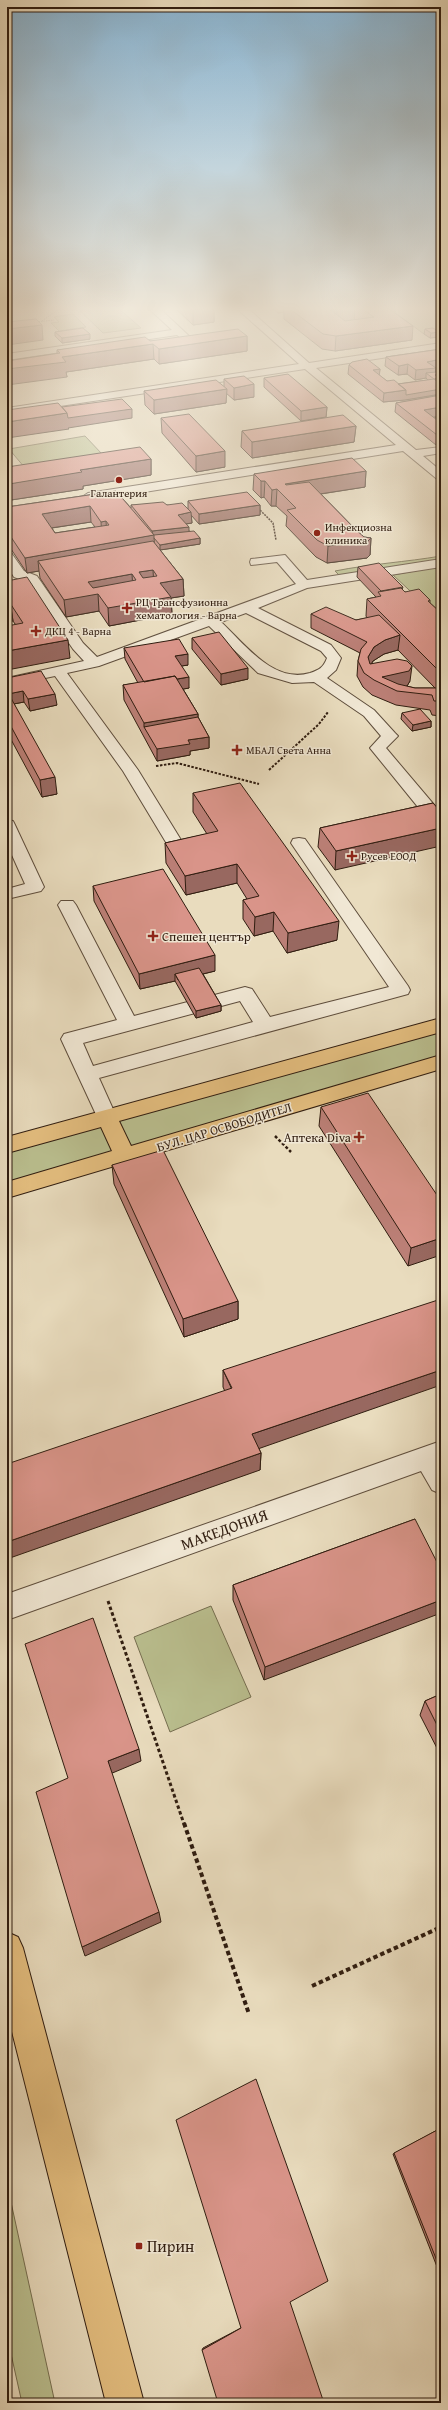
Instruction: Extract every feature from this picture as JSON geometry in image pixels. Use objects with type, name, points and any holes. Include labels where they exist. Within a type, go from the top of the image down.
[{"type":"main road","points":[[7,1145],[441,1025]]},
{"type":"main road","name":"БУЛ. ЦАР ОСВОБОДИТЕЛ","points":[[7,1190],[441,1062]]},
{"type":"main road","points":[[107,1118],[125,1156]]},
{"type":"main road","points":[[7,1948],[125,2403]]},
{"type":"street","points":[[371,418],[441,477]]},
{"type":"street","points":[[76,498],[225,475],[410,451],[441,450]]},
{"type":"street","points":[[7,682],[59,672],[94,663],[247,608],[301,582],[376,563],[401,563],[441,556]]},
{"type":"street","points":[[7,557],[18,574],[32,579],[78,646],[94,663]]},
{"type":"street","points":[[256,562],[280,558],[301,582]]},
{"type":"street","points":[[301,582],[381,571],[404,570],[441,563]]},
{"type":"street","points":[[247,608],[326,648],[331,653],[333,663],[320,679]]},
{"type":"street","points":[[211,620],[263,670],[270,674],[290,679],[320,679],[369,713],[390,736],[378,748],[441,824]]},
{"type":"street","points":[[59,672],[130,770],[173,840]]},
{"type":"street","points":[[7,825],[35,887],[7,894]]},
{"type":"street","points":[[88,1074],[264,1024],[401,990],[299,843]]},
{"type":"street","points":[[67,904],[129,1024]]},
{"type":"street","points":[[107,1118],[71,1039],[245,993],[264,1024]]},
{"type":"street","points":[[434,1455],[441,1482]]},
{"type":"street","name":"МАКЕДОНИЯ","points":[[7,1607],[434,1455]]},
{"type":"path","points":[[225,475],[273,523],[280,558]]},
{"type":"path","points":[[269,770],[320,724],[328,713],[331,701],[320,679]]},
{"type":"path","points":[[130,770],[177,763],[258,784]]},
{"type":"path","points":[[99,1574],[249,2014]]},
{"type":"path","points":[[312,1986],[441,1927]]},
{"type":"green space","points":[[85,436],[102,454],[25,468],[9,449]]},
{"type":"green space","points":[[441,556],[441,563],[342,578],[335,571],[415,560]]},
{"type":"green space","points":[[441,566],[441,617],[438,617],[393,575]]},
{"type":"green space","points":[[441,1026],[441,1062],[7,1189],[7,1145]]},
{"type":"green space","points":[[211,1606],[251,1697],[170,1732],[134,1637]]},
{"type":"green space","points":[[7,2184],[55,2403],[22,2403],[7,2336]]},
{"type":"building","points":[[7,418],[31,418],[7,422]]},
{"type":"building","points":[[161,418],[193,418],[225,451],[196,456]]},
{"type":"building","points":[[321,418],[347,418],[356,426],[252,442],[242,431]]},
{"type":"building","points":[[416,418],[435,418],[441,423],[441,435],[437,435]]},
{"type":"building","points":[[140,447],[151,459],[80,470],[82,472],[9,484],[7,481],[7,467]]},
{"type":"building","points":[[352,458],[366,471],[285,484],[309,482],[355,529],[364,537],[371,538],[368,541],[328,546],[317,540],[287,510],[296,508],[277,489],[272,490],[265,481],[261,481],[254,474]]},
{"type":"building","points":[[116,491],[154,535],[25,558],[7,531],[7,507]],"holes":[[[90,506],[101,522],[106,521],[109,525],[55,533],[42,514]]]},
{"type":"building","points":[[247,492],[260,505],[199,514],[188,501]]},
{"type":"building","points":[[163,502],[167,505],[182,503],[191,512],[178,515],[189,527],[152,531],[131,505]]},
{"type":"building","points":[[194,531],[200,538],[160,545],[154,538],[154,535]]},
{"type":"building","points":[[153,541],[183,579],[160,583],[171,597],[108,608],[98,594],[64,600],[38,561]],"holes":[[[153,570],[157,576],[143,578],[139,572]],[[132,574],[136,580],[93,588],[88,582]]]},
{"type":"building","points":[[379,563],[403,587],[381,591],[358,567]]},
{"type":"building","points":[[27,577],[68,640],[7,651],[7,626],[23,623],[10,603],[7,604],[7,581]]},
{"type":"building","points":[[401,588],[405,592],[419,589],[430,600],[428,601],[441,613],[441,673],[367,599],[381,596],[378,592]]},
{"type":"building","points":[[326,607],[356,620],[379,615],[400,635],[385,640],[374,647],[368,657],[370,664],[397,659],[407,661],[412,666],[409,671],[382,677],[398,684],[415,688],[441,688],[441,701],[434,701],[432,695],[397,691],[374,680],[364,673],[358,661],[361,649],[367,642],[311,614]]},
{"type":"building","points":[[219,632],[248,668],[221,674],[192,638]]},
{"type":"building","points":[[179,639],[188,654],[175,656],[189,677],[177,679],[175,676],[144,682],[124,648]]},
{"type":"building","points":[[41,671],[55,694],[28,699],[23,691],[8,694],[7,678]]},
{"type":"building","points":[[175,676],[198,714],[144,723],[123,685]]},
{"type":"building","points":[[7,691],[55,777],[40,780],[7,719]]},
{"type":"building","points":[[420,709],[431,721],[413,725],[402,713]]},
{"type":"building","points":[[198,717],[209,737],[188,740],[190,744],[157,749],[144,727]]},
{"type":"building","points":[[240,783],[339,921],[288,933],[274,912],[255,917],[243,900],[259,896],[237,864],[185,876],[165,843],[218,831],[193,793]]},
{"type":"building","points":[[433,803],[441,812],[441,828],[336,851],[320,828]]},
{"type":"building","name":"Спешен център","points":[[163,869],[215,955],[139,974],[93,886]]},
{"type":"building","points":[[199,968],[221,1005],[196,1011],[175,974]]},
{"type":"building","points":[[368,1093],[441,1201],[441,1238],[411,1248],[321,1107]]},
{"type":"building","points":[[163,1150],[238,1301],[183,1319],[112,1165]]},
{"type":"building","points":[[441,1299],[441,1370],[252,1434],[261,1453],[7,1542],[7,1464],[232,1388],[223,1370]]},
{"type":"building","points":[[415,1519],[441,1570],[441,1600],[265,1667],[233,1585]]},
{"type":"building","points":[[93,1618],[139,1749],[108,1761],[159,1912],[82,1947],[36,1792],[68,1778],[25,1644]]},
{"type":"building","points":[[441,1694],[441,1733],[425,1701]]},
{"type":"building","points":[[256,2079],[328,2281],[290,2302],[324,2403],[218,2403],[202,2350],[241,2328],[176,2120]]},
{"type":"building","points":[[441,2128],[441,2271],[394,2153]]},
{"type":"place","name":"Галантерия","points":[[119,480]]},
{"type":"place","name":"Инфекциозна клиника","points":[[317,533]]},
{"type":"place","name":"РЦ Трансфузионна хематология - Варна","points":[[127,608]]},
{"type":"place","name":"ДКЦ 4 - Варна","points":[[36,631]]},
{"type":"place","name":"МБАЛ Света Анна","points":[[237,750]]},
{"type":"place","name":"Русев ЕООД","points":[[352,856]]},
{"type":"place","name":"Спешен център","points":[[153,936]]},
{"type":"place","name":"Аптека Diva","points":[[359,1137]]},
{"type":"place","name":"Пирин","points":[[139,2246]]}]
